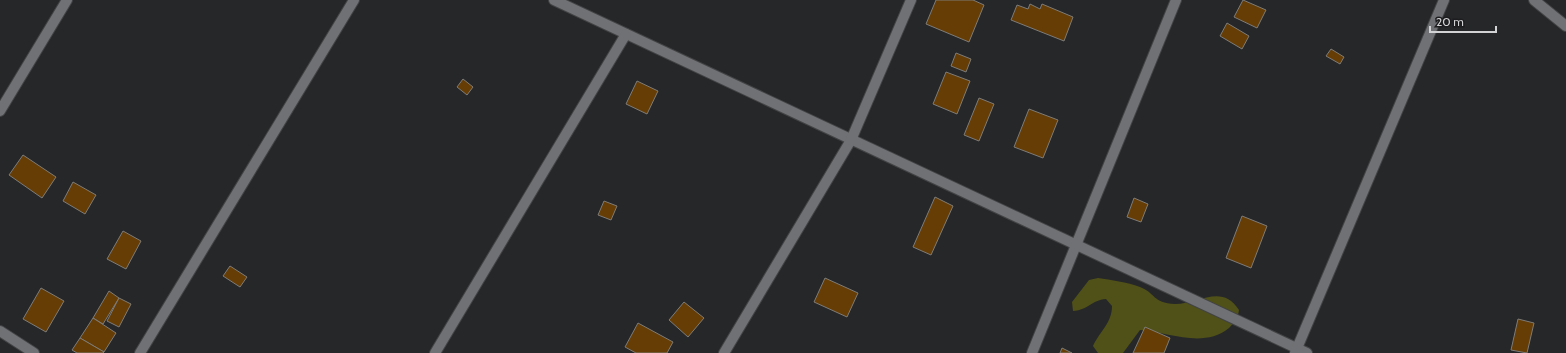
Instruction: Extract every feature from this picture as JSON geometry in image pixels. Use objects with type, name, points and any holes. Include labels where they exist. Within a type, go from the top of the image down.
[{"type":"street","points":[[0,111],[67,0]]},
{"type":"street","points":[[140,353],[354,0]]},
{"type":"street","points":[[554,0],[1076,245],[1296,351],[1307,353]]},
{"type":"street","points":[[724,353],[851,140],[912,0]]},
{"type":"street","points":[[1032,353],[1176,0]]},
{"type":"street","points":[[1296,351],[1444,0]]},
{"type":"street","points":[[1534,0],[1566,26]]},
{"type":"street","points":[[435,353],[626,34]]},
{"type":"street","points":[[0,331],[34,353]]},
{"type":"shaded area","points":[[1098,278],[1124,282],[1140,287],[1145,289],[1158,300],[1168,303],[1184,303],[1218,296],[1232,302],[1239,310],[1239,313],[1233,324],[1219,334],[1208,337],[1186,338],[1140,330],[1123,353],[1098,353],[1093,346],[1108,322],[1112,306],[1106,299],[1097,301],[1083,309],[1073,311],[1072,302],[1089,280]]},
{"type":"building","points":[[936,0],[973,0],[984,5],[969,42],[926,24]]},
{"type":"building","points":[[1243,0],[1266,10],[1257,28],[1234,17]]},
{"type":"building","points":[[1030,4],[1040,9],[1042,4],[1073,17],[1064,41],[1011,20],[1017,5],[1028,9]]},
{"type":"building","points":[[1227,23],[1249,36],[1242,49],[1220,36]]},
{"type":"building","points":[[1331,49],[1344,57],[1340,64],[1326,56]]},
{"type":"building","points":[[956,53],[971,59],[966,72],[951,66]]},
{"type":"building","points":[[946,72],[970,81],[957,114],[933,104]]},
{"type":"building","points":[[463,79],[473,87],[467,95],[457,87]]},
{"type":"building","points":[[637,81],[658,91],[647,114],[626,104]]},
{"type":"building","points":[[979,98],[994,104],[979,141],[964,135]]},
{"type":"building","points":[[1029,109],[1058,120],[1043,158],[1014,147]]},
{"type":"building","points":[[23,155],[56,177],[42,198],[9,175]]},
{"type":"building","points":[[73,182],[96,195],[85,214],[63,201]]},
{"type":"building","points":[[935,197],[953,206],[931,255],[913,247]]},
{"type":"building","points":[[1134,198],[1148,204],[1141,222],[1127,217]]},
{"type":"building","points":[[604,201],[617,206],[611,220],[598,215]]},
{"type":"building","points":[[1242,216],[1267,226],[1251,268],[1226,258]]},
{"type":"building","points":[[123,231],[141,241],[126,269],[107,259]]},
{"type":"building","points":[[230,266],[247,277],[240,287],[223,276]]},
{"type":"building","points":[[825,278],[858,293],[847,317],[814,302]]},
{"type":"building","points":[[41,288],[64,301],[46,332],[23,319]]},
{"type":"building","points":[[109,291],[119,298],[103,324],[93,318]]},
{"type":"building","points":[[119,298],[131,304],[119,327],[107,321]]},
{"type":"building","points":[[684,302],[704,318],[688,337],[669,320]]},
{"type":"building","points":[[93,318],[116,333],[104,352],[80,338]]},
{"type":"building","points":[[1518,319],[1534,323],[1527,353],[1511,350]]},
{"type":"building","points":[[638,323],[673,342],[667,353],[636,353],[625,347]]},
{"type":"building","points":[[1145,327],[1170,338],[1164,353],[1133,353]]},
{"type":"building","points":[[80,338],[104,352],[77,353],[72,350]]},
{"type":"building","points":[[1062,348],[1072,353],[1060,353]]}]
